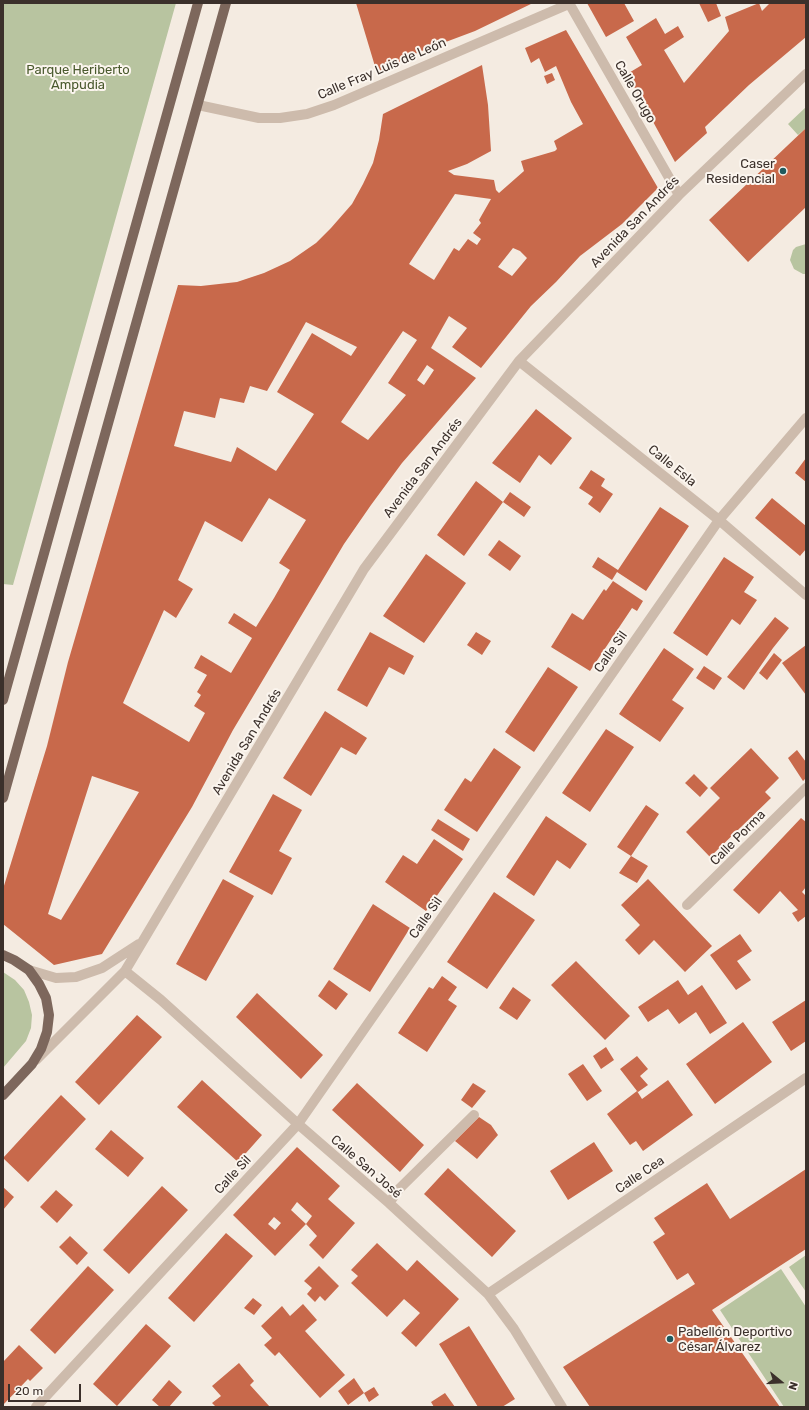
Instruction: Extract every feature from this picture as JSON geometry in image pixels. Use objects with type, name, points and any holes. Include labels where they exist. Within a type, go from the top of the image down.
[{"type":"main road","points":[[3,700],[198,3]]},
{"type":"main road","points":[[3,798],[226,3]]},
{"type":"main road","points":[[3,955],[29,970],[39,984],[46,998],[49,1015],[45,1038],[41,1049],[32,1064],[3,1095]]},
{"type":"street","name":"Calle Fray Luis de León","points":[[198,105],[259,118],[280,118],[307,114],[334,105],[569,4]]},
{"type":"street","name":"Calle Orugo","points":[[569,4],[679,195]]},
{"type":"street","name":"Avenida San Andrés","points":[[32,1064],[125,971],[364,569],[519,361],[679,195],[806,74]]},
{"type":"street","name":"Calle Esla","points":[[519,361],[719,520],[806,596]]},
{"type":"street","name":"Calle Sil","points":[[36,1407],[298,1124],[719,520],[806,418]]},
{"type":"street","name":"Calle Porma","points":[[688,905],[806,788]]},
{"type":"street","name":"Avenida San Andrés","points":[[29,970],[56,978],[76,977],[102,968],[143,942]]},
{"type":"street","name":"Calle San José","points":[[125,971],[161,1000],[298,1124],[389,1203],[488,1294],[514,1329],[562,1407]]},
{"type":"street","name":"Calle Cea","points":[[488,1294],[806,1078]]},
{"type":"street","points":[[389,1203],[399,1189],[474,1115]]},
{"type":"green space","name":"Parque Heriberto Ampudia","points":[[3,3],[176,3],[13,585],[3,584]]},
{"type":"green space","points":[[806,107],[806,128],[798,135],[788,124]]},
{"type":"green space","points":[[806,244],[806,274],[803,274],[794,269],[790,260],[793,250],[796,247]]},
{"type":"green space","points":[[3,972],[15,980],[24,990],[32,1015],[31,1028],[26,1041],[3,1068]]},
{"type":"green space","points":[[806,1255],[806,1292],[789,1267]]},
{"type":"green space","points":[[781,1269],[806,1307],[806,1407],[784,1407],[720,1310]]},
{"type":"building","points":[[356,3],[533,3],[475,31],[419,52],[377,73]]},
{"type":"building","points":[[587,3],[624,3],[634,21],[606,37]]},
{"type":"building","points":[[699,3],[716,3],[721,16],[708,22]]},
{"type":"building","points":[[759,3],[762,11],[770,3],[806,3],[806,37],[749,85],[705,127],[707,133],[675,162],[627,74],[642,65],[626,37],[656,18],[665,34],[678,26],[684,37],[664,50],[684,83],[729,31],[725,17]]},
{"type":"building","points":[[566,30],[658,188],[622,224],[580,256],[531,306],[481,368],[452,347],[467,328],[449,316],[431,348],[476,378],[402,463],[344,544],[233,730],[192,807],[102,954],[54,965],[3,924],[3,889],[47,746],[68,662],[178,285],[201,286],[237,282],[264,273],[290,261],[316,243],[352,204],[363,184],[373,163],[379,140],[383,114],[482,65],[488,105],[491,151],[467,164],[448,171],[454,175],[494,180],[496,190],[499,193],[524,171],[521,161],[555,151],[557,149],[554,141],[583,124],[571,102],[556,66],[545,72],[539,58],[531,63],[525,48]],"holes":[[[455,194],[491,199],[479,220],[481,223],[473,233],[481,239],[477,245],[468,239],[459,251],[454,248],[434,280],[409,264]],[[513,248],[520,251],[527,258],[512,276],[498,267]],[[306,322],[357,347],[351,356],[312,333],[277,392],[314,414],[276,471],[237,447],[231,462],[174,446],[184,411],[215,418],[220,398],[244,403],[250,386],[267,391]],[[403,331],[417,340],[388,383],[406,395],[368,440],[341,422]],[[427,365],[434,370],[424,385],[417,380]],[[269,498],[306,520],[279,563],[290,570],[256,627],[234,613],[228,623],[252,638],[231,673],[201,655],[194,668],[207,675],[197,692],[201,695],[194,706],[205,713],[189,742],[123,703],[164,610],[176,618],[193,589],[178,580],[205,521],[242,542]],[[92,776],[139,792],[61,920],[48,914]]]},
{"type":"building","points":[[552,73],[555,80],[547,84],[544,76]]},
{"type":"building","name":"Caser Residencial","points":[[806,128],[806,207],[748,262],[709,220]]},
{"type":"building","points":[[536,409],[572,438],[551,465],[539,455],[520,483],[492,463]]},
{"type":"building","points":[[806,458],[806,482],[795,473]]},
{"type":"building","points":[[591,470],[605,479],[601,486],[613,494],[600,513],[588,504],[593,497],[579,488]]},
{"type":"building","points":[[476,481],[503,502],[464,556],[437,535]]},
{"type":"building","points":[[510,492],[531,507],[524,517],[503,502]]},
{"type":"building","points":[[772,498],[806,526],[806,549],[800,556],[755,518]]},
{"type":"building","points":[[660,507],[689,526],[646,591],[617,572],[612,580],[592,567],[598,557],[618,570]]},
{"type":"building","points":[[499,540],[521,556],[510,571],[488,555]]},
{"type":"building","points":[[426,554],[466,583],[424,643],[383,616]]},
{"type":"building","points":[[724,557],[754,577],[744,592],[757,600],[740,625],[732,619],[707,656],[673,633]]},
{"type":"building","points":[[613,581],[643,601],[637,611],[632,608],[590,671],[551,647],[572,613],[583,620],[604,589],[606,591]]},
{"type":"building","points":[[775,617],[789,628],[773,648],[744,690],[727,677]]},
{"type":"building","points":[[370,632],[414,656],[404,675],[389,667],[367,707],[337,690]]},
{"type":"building","points":[[476,632],[491,641],[482,655],[467,645]]},
{"type":"building","points":[[806,645],[806,695],[782,663]]},
{"type":"building","points":[[664,648],[694,669],[672,700],[684,708],[660,742],[619,714]]},
{"type":"building","points":[[774,653],[782,660],[767,680],[759,673]]},
{"type":"building","points":[[704,666],[722,678],[714,690],[696,678]]},
{"type":"building","points":[[548,667],[578,687],[534,752],[505,732]]},
{"type":"building","points":[[325,711],[367,738],[356,755],[341,747],[311,796],[283,778]]},
{"type":"building","points":[[606,729],[634,747],[590,812],[562,793]]},
{"type":"building","points":[[494,748],[521,767],[477,832],[444,810],[465,778],[471,782]]},
{"type":"building","points":[[751,748],[779,778],[765,792],[771,798],[710,857],[686,832],[720,798],[710,788]]},
{"type":"building","points":[[797,750],[806,762],[806,778],[803,781],[788,758]]},
{"type":"building","points":[[694,774],[708,788],[700,797],[685,783]]},
{"type":"building","points":[[273,794],[302,810],[279,851],[292,858],[272,895],[229,872]]},
{"type":"building","points":[[646,805],[659,814],[631,856],[617,847]]},
{"type":"building","points":[[546,816],[587,844],[570,869],[557,860],[534,896],[506,877]]},
{"type":"building","points":[[801,818],[806,822],[806,887],[802,892],[806,896],[806,916],[798,922],[792,913],[798,910],[780,891],[759,914],[733,890]]},
{"type":"building","points":[[438,819],[470,839],[463,851],[431,830]]},
{"type":"building","points":[[434,839],[463,859],[426,911],[385,882],[403,855],[417,864]]},
{"type":"building","points":[[631,856],[648,866],[637,883],[619,873]]},
{"type":"building","points":[[223,879],[254,896],[206,981],[176,964]]},
{"type":"building","points":[[648,879],[712,946],[685,972],[654,940],[639,955],[625,940],[640,925],[621,905]]},
{"type":"building","points":[[494,892],[535,920],[487,989],[447,962]]},
{"type":"building","points":[[373,904],[410,928],[370,992],[333,969]]},
{"type":"building","points":[[740,934],[752,951],[737,961],[751,980],[736,990],[710,955]]},
{"type":"building","points":[[576,961],[630,1016],[605,1040],[551,985]]},
{"type":"building","points":[[442,976],[457,987],[448,1000],[457,1006],[427,1052],[398,1033],[429,987],[433,989]]},
{"type":"building","points":[[329,980],[348,994],[336,1010],[318,996]]},
{"type":"building","points":[[678,980],[688,995],[702,985],[727,1023],[710,1034],[696,1012],[679,1024],[668,1009],[648,1022],[638,1007]]},
{"type":"building","points":[[513,987],[531,1000],[517,1020],[499,1008]]},
{"type":"building","points":[[257,993],[323,1055],[301,1079],[236,1017]]},
{"type":"building","points":[[806,1000],[806,1041],[791,1051],[772,1022]]},
{"type":"building","points":[[137,1015],[162,1037],[99,1105],[75,1082]]},
{"type":"building","points":[[743,1022],[772,1062],[715,1104],[686,1064]]},
{"type":"building","points":[[606,1047],[614,1060],[601,1069],[593,1056]]},
{"type":"building","points":[[637,1056],[648,1069],[640,1076],[648,1085],[638,1092],[620,1069]]},
{"type":"building","points":[[583,1064],[602,1091],[587,1101],[568,1074]]},
{"type":"building","points":[[202,1080],[262,1135],[238,1162],[177,1107]]},
{"type":"building","points":[[668,1080],[693,1115],[643,1151],[636,1141],[630,1145],[607,1114],[637,1091],[642,1099]]},
{"type":"building","points":[[357,1083],[424,1145],[400,1172],[332,1110]]},
{"type":"building","points":[[473,1083],[486,1091],[472,1108],[461,1100]]},
{"type":"building","points":[[61,1095],[86,1119],[28,1182],[3,1158]]},
{"type":"building","points":[[479,1117],[491,1125],[498,1135],[477,1159],[455,1141]]},
{"type":"building","points":[[111,1130],[144,1158],[128,1177],[95,1149]]},
{"type":"building","points":[[594,1142],[613,1171],[568,1200],[550,1171]]},
{"type":"building","points":[[297,1147],[340,1186],[328,1199],[355,1223],[323,1259],[309,1245],[317,1236],[306,1224],[275,1256],[233,1215]],"holes":[[[297,1202],[312,1216],[306,1224],[291,1210]],[[274,1217],[281,1223],[275,1230],[268,1224]]]},
{"type":"building","points":[[448,1168],[516,1231],[492,1257],[424,1194]]},
{"type":"building","points":[[806,1169],[806,1249],[712,1310],[780,1407],[590,1407],[563,1367],[695,1284],[688,1273],[677,1280],[653,1242],[665,1234],[654,1218],[707,1183],[730,1219]]},
{"type":"building","points":[[162,1186],[188,1210],[129,1274],[103,1250]]},
{"type":"building","points":[[3,1187],[14,1197],[3,1210]]},
{"type":"building","points":[[56,1190],[73,1205],[57,1223],[40,1207]]},
{"type":"building","points":[[226,1233],[253,1256],[194,1322],[168,1298]]},
{"type":"building","points":[[70,1236],[88,1253],[77,1265],[59,1247]]},
{"type":"building","points":[[377,1243],[407,1271],[417,1260],[459,1299],[416,1347],[401,1333],[420,1313],[404,1299],[387,1317],[351,1283],[358,1276],[351,1270]]},
{"type":"building","points":[[88,1266],[114,1290],[55,1354],[30,1330]]},
{"type":"building","points":[[319,1266],[339,1286],[325,1301],[320,1296],[315,1302],[307,1294],[312,1288],[304,1281]]},
{"type":"building","points":[[253,1298],[262,1305],[254,1315],[244,1308]]},
{"type":"building","points":[[303,1304],[317,1320],[305,1331],[345,1375],[320,1398],[279,1352],[275,1356],[264,1345],[272,1338],[261,1326],[282,1306],[290,1316]]},
{"type":"building","points":[[146,1324],[171,1346],[117,1406],[93,1384]]},
{"type":"building","points":[[469,1326],[515,1399],[502,1407],[478,1407],[439,1344]]},
{"type":"building","points":[[19,1345],[43,1368],[30,1381],[28,1379],[3,1405],[3,1362]]},
{"type":"building","points":[[239,1363],[254,1381],[250,1385],[270,1407],[216,1407],[212,1403],[221,1396],[212,1386]]},
{"type":"building","points":[[354,1378],[364,1393],[348,1405],[338,1391]]},
{"type":"building","points":[[169,1380],[182,1392],[169,1407],[160,1407],[152,1400]]},
{"type":"building","points":[[374,1387],[379,1395],[369,1402],[364,1393]]},
{"type":"building","points":[[445,1393],[455,1407],[434,1407],[431,1402]]},
{"type":"place","name":"Caser Residencial","points":[[783,171]]},
{"type":"place","name":"Pabellón Deportivo César Álvarez","points":[[670,1339]]}]
